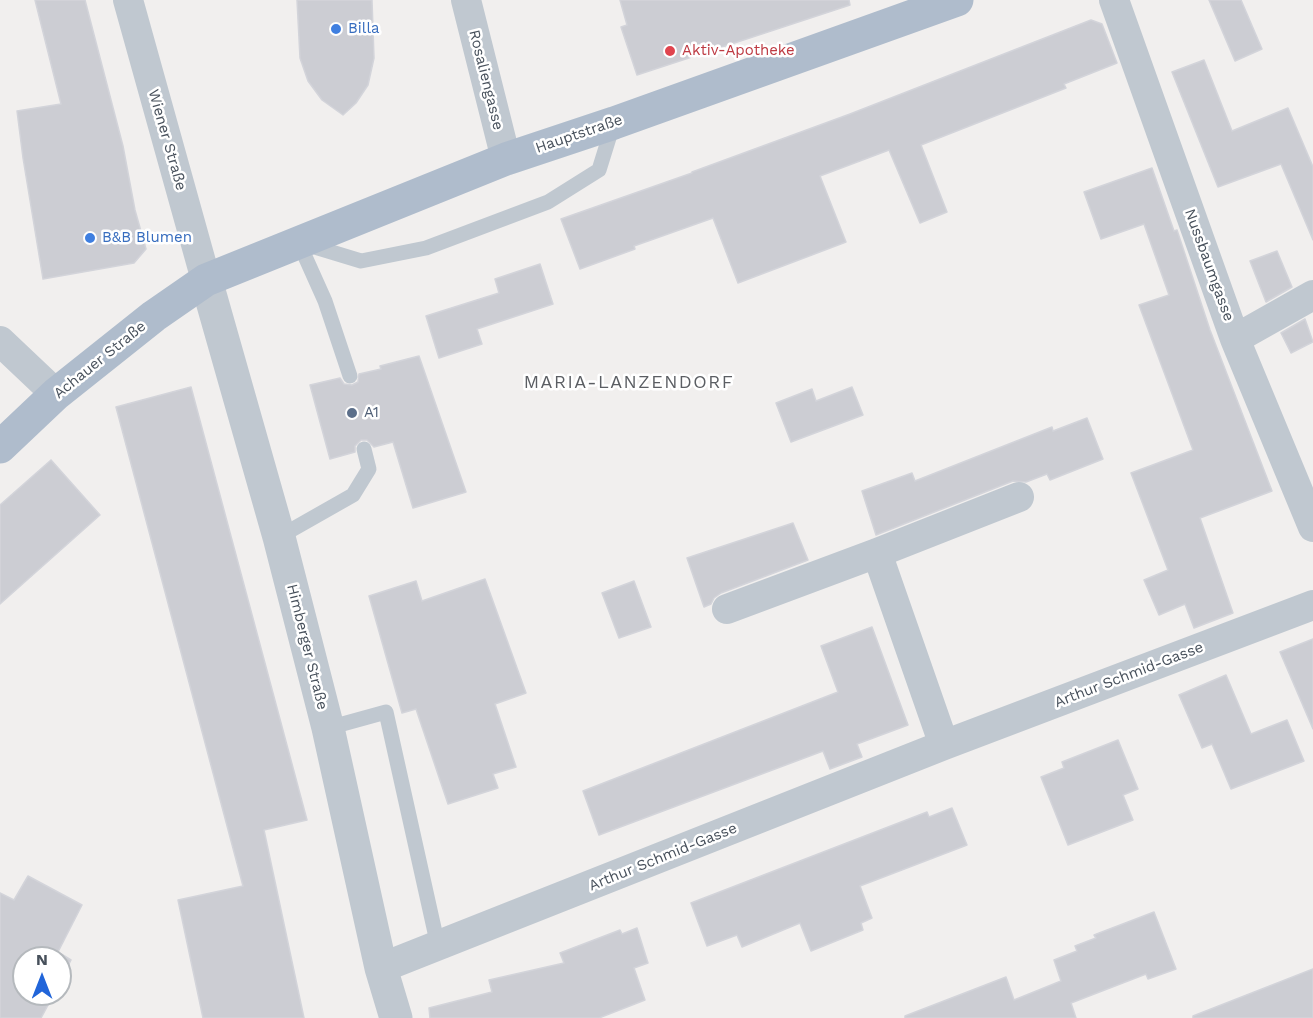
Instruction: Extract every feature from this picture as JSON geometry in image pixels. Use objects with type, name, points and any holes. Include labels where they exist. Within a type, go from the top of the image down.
[{"type":"main road","name":"Hauptstraße","points":[[206,280],[506,159],[614,123],[957,0]]},
{"type":"main road","name":"Achauer Straße","points":[[0,447],[56,394],[154,316],[206,280]]},
{"type":"street","name":"Wiener Straße","points":[[128,0],[206,280]]},
{"type":"street","name":"Rosaliengasse","points":[[466,0],[506,159]]},
{"type":"street","name":"Nussbaumgasse","points":[[1114,0],[1235,339],[1313,526]]},
{"type":"street","name":"Himberger Straße","points":[[206,280],[279,537],[328,728],[381,968],[396,1018]]},
{"type":"street","points":[[1235,339],[1313,296]]},
{"type":"street","points":[[0,341],[56,394]]},
{"type":"street","points":[[727,609],[877,554],[1019,497]]},
{"type":"street","points":[[877,554],[944,745]]},
{"type":"street","name":"Arthur Schmid-Gasse","points":[[381,968],[944,745],[1313,605]]},
{"type":"lane","points":[[299,243],[361,261],[438,244],[548,202],[599,170],[614,123]]},
{"type":"lane","points":[[299,243],[326,302],[350,376]]},
{"type":"lane","points":[[279,537],[353,495],[369,469],[364,449]]},
{"type":"lane","points":[[328,728],[386,712],[438,946]]},
{"type":"building","points":[[35,0],[85,0],[123,146],[135,210],[146,249],[134,263],[43,279],[17,111],[61,104]]},
{"type":"building","name":"Billa","points":[[297,0],[372,0],[374,58],[368,85],[356,103],[343,115],[322,100],[308,81],[300,58]]},
{"type":"building","name":"Aktiv-Apotheke","points":[[620,0],[849,0],[850,5],[637,75],[621,27],[627,25]]},
{"type":"building","points":[[1209,0],[1241,0],[1262,49],[1235,61]]},
{"type":"building","points":[[1091,20],[1102,24],[1117,63],[1064,84],[1066,88],[921,145],[947,212],[920,223],[889,150],[820,176],[846,242],[738,283],[713,218],[634,246],[635,249],[580,269],[561,219],[850,114]]},
{"type":"building","points":[[1204,60],[1232,131],[1288,108],[1313,167],[1313,240],[1281,164],[1218,187],[1172,72]]},
{"type":"building","points":[[1152,168],[1174,231],[1177,230],[1210,330],[1272,491],[1200,518],[1233,613],[1194,628],[1185,604],[1159,615],[1144,580],[1168,570],[1131,473],[1193,450],[1139,305],[1169,295],[1144,224],[1101,239],[1084,192]]},
{"type":"building","points":[[1277,251],[1292,287],[1266,302],[1250,261]]},
{"type":"building","points":[[540,264],[553,304],[477,329],[482,344],[439,358],[426,316],[499,293],[495,279]]},
{"type":"building","points":[[1305,319],[1313,342],[1291,353],[1281,333]]},
{"type":"building","points":[[419,356],[466,492],[413,508],[393,442],[374,447],[367,440],[361,440],[355,446],[355,452],[330,459],[310,385],[340,378],[344,384],[352,385],[358,382],[359,374]]},
{"type":"building","points":[[191,387],[307,820],[264,830],[304,1018],[203,1018],[178,900],[243,886],[116,407]]},
{"type":"building","points":[[852,387],[863,415],[791,442],[776,403],[812,389],[816,401]]},
{"type":"building","points":[[1087,418],[1103,459],[1050,480],[1047,474],[1026,482],[1013,481],[876,535],[862,491],[912,473],[915,481],[1052,427],[1053,431]]},
{"type":"building","points":[[51,460],[100,515],[0,604],[0,505]]},
{"type":"building","points":[[793,523],[808,560],[721,593],[714,598],[711,604],[704,607],[687,558]]},
{"type":"building","points":[[485,579],[526,693],[495,704],[516,767],[493,774],[498,788],[448,804],[416,709],[402,713],[369,596],[416,581],[422,601]]},
{"type":"building","points":[[634,581],[651,627],[619,638],[602,593]]},
{"type":"building","points":[[872,627],[908,725],[857,744],[862,757],[830,769],[823,751],[599,835],[583,791],[838,692],[821,646]]},
{"type":"building","points":[[1313,639],[1313,729],[1280,652]]},
{"type":"building","points":[[1226,675],[1251,734],[1287,720],[1304,761],[1231,789],[1212,744],[1202,748],[1179,695]]},
{"type":"building","points":[[1118,740],[1138,789],[1123,795],[1133,820],[1068,845],[1041,777],[1064,768],[1062,762]]},
{"type":"building","points":[[952,808],[967,845],[860,886],[872,918],[861,923],[863,930],[811,951],[800,923],[742,947],[737,935],[707,946],[691,903],[927,812],[929,817]]},
{"type":"building","points":[[28,876],[82,905],[61,946],[12,946],[12,1006],[48,1006],[41,1018],[0,1018],[0,893],[14,900]]},
{"type":"building","points":[[1154,912],[1176,969],[1148,979],[1146,974],[1071,1003],[1076,1018],[905,1018],[905,1016],[1006,977],[1014,1000],[1061,981],[1054,960],[1077,951],[1075,946],[1096,938],[1094,935]]},
{"type":"building","points":[[637,928],[648,963],[634,968],[645,1000],[599,1018],[430,1018],[429,1008],[492,992],[489,980],[564,963],[560,953],[620,930],[622,934]]},
{"type":"building","points":[[1313,969],[1313,1018],[1193,1018],[1193,1016]]},
{"type":"place","name":"Billa","points":[[336,29]]},
{"type":"place","name":"Aktiv-Apotheke","points":[[670,51]]},
{"type":"place","name":"B&B Blumen","points":[[90,238]]},
{"type":"place","name":"A1","points":[[352,413]]},
{"type":"district","name":"MARIA-LANZENDORF","points":[[629,383]]}]
